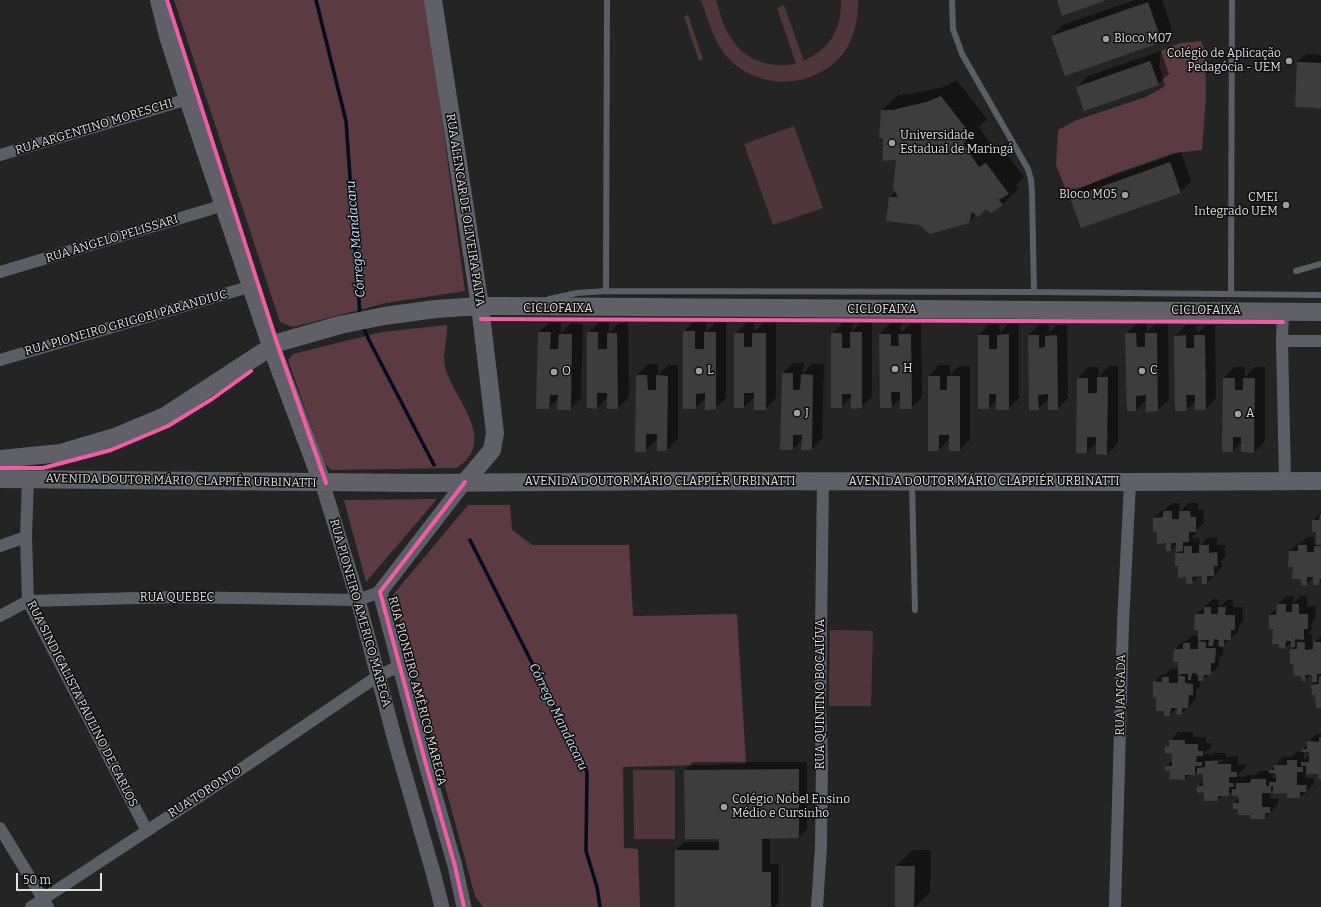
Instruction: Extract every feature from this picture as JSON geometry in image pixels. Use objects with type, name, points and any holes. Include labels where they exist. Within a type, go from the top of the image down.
[{"type":"main road","points":[[159,0],[168,36],[188,99],[271,346],[322,482]]},
{"type":"main road","name":"RUA ALENCAR DE OLIVEIRA PAIVA","points":[[433,0],[480,306],[495,433],[492,450],[465,482]]},
{"type":"main road","name":"AVENIDA DOUTOR MÁRIO CLAPPIÉR URBINATTI","points":[[0,458],[61,453],[115,437],[165,416],[277,343],[340,325],[384,316],[436,309],[502,306],[1321,312]]},
{"type":"main road","name":"AVENIDA DOUTOR MÁRIO CLAPPIÉR URBINATTI","points":[[0,479],[420,483],[1321,481]]},
{"type":"street","name":"RUA ARGENTINO MORESCHI","points":[[0,155],[188,99]]},
{"type":"street","name":"RUA ÂNGELO PELISSARI","points":[[0,272],[224,205]]},
{"type":"street","name":"RUA PIONEIRO GRIGORI PARANDIUC","points":[[0,360],[252,286]]},
{"type":"street","points":[[1283,311],[1282,341],[1285,481]]},
{"type":"street","points":[[1282,341],[1321,341]]},
{"type":"street","name":"RUA SINDICALISTA PAULINO DE CARLOS","points":[[28,479],[26,537],[28,601],[147,831]]},
{"type":"street","name":"RUA QUINTINO BOCAIÚVA","points":[[817,907],[821,847],[822,760],[820,707],[823,481]]},
{"type":"street","name":"RUA PIONEIRO AMERICO MAREGA","points":[[322,482],[358,600],[396,744],[442,907]]},
{"type":"street","name":"RUA PIONEIRO AMÉRICO MAREGA","points":[[464,907],[455,866],[399,666],[380,592],[465,482]]},
{"type":"street","name":"RUA JANGADA","points":[[1115,907],[1122,631],[1130,482]]},
{"type":"street","points":[[0,546],[26,537]]},
{"type":"street","points":[[358,600],[380,592]]},
{"type":"street","name":"RUA QUEBEC","points":[[0,616],[28,601],[175,597],[358,600]]},
{"type":"street","name":"RUA TORONTO","points":[[31,907],[45,903],[147,831],[378,676],[399,666]]},
{"type":"street","points":[[0,828],[45,903]]},
{"type":"lane","points":[[606,291],[607,0]]},
{"type":"lane","points":[[952,0],[953,29],[962,54],[1028,169],[1032,192],[1034,292]]},
{"type":"lane","points":[[1231,294],[1232,0]]},
{"type":"lane","points":[[1296,271],[1321,264]]},
{"type":"lane","points":[[502,306],[577,293],[606,291],[1034,292],[1321,295]]},
{"type":"lane","points":[[912,481],[915,610]]},
{"type":"shaded area","points":[[174,0],[426,0],[465,291],[386,303],[293,327],[280,322]]},
{"type":"shaded area","points":[[701,0],[716,0],[728,34],[736,46],[743,52],[759,61],[777,65],[796,64],[777,8],[784,5],[804,61],[821,50],[833,37],[839,21],[841,0],[858,0],[858,6],[856,23],[849,44],[839,58],[825,69],[810,77],[794,81],[777,81],[760,78],[744,71],[724,54],[709,24]]},
{"type":"shaded area","points":[[688,15],[703,59],[699,61],[684,16]]},
{"type":"shaded area","points":[[1201,41],[1205,50],[1206,96],[1202,150],[1174,153],[1114,174],[1083,187],[1066,190],[1056,165],[1058,130],[1077,120],[1146,97],[1165,86],[1159,65],[1161,51],[1180,43]]},
{"type":"shaded area","points":[[794,126],[823,208],[773,225],[744,144]]},
{"type":"shaded area","points":[[447,325],[447,337],[444,352],[446,370],[450,381],[468,415],[473,427],[475,439],[473,450],[465,461],[457,468],[331,470],[324,463],[288,360],[293,354],[382,332]]},
{"type":"shaded area","points":[[437,499],[366,582],[344,500]]},
{"type":"shaded area","points":[[468,505],[510,505],[512,530],[532,545],[629,545],[633,616],[737,614],[746,764],[623,767],[624,848],[638,849],[640,907],[483,907],[475,896],[393,595]]},
{"type":"shaded area","points":[[830,630],[873,631],[871,706],[829,706]]},
{"type":"shaded area","points":[[633,770],[675,770],[675,839],[634,839]]},
{"type":"building","points":[[1057,0],[1107,0],[1062,16]]},
{"type":"building","name":"Bloco M07","points":[[1148,2],[1162,42],[1065,76],[1051,36]]},
{"type":"building","points":[[1150,61],[1159,85],[1084,111],[1076,87]]},
{"type":"building","points":[[1297,62],[1321,63],[1321,108],[1295,107]]},
{"type":"building","points":[[941,96],[972,136],[963,143],[979,167],[986,163],[1009,194],[999,200],[1003,205],[991,213],[986,209],[978,217],[972,212],[969,223],[930,234],[919,225],[886,221],[889,197],[898,197],[893,188],[896,160],[883,161],[883,138],[879,138],[881,110],[893,110],[926,102]]},
{"type":"building","name":"Bloco M05","points":[[1170,162],[1181,193],[1081,228],[1070,198]]},
{"type":"building","name":"L","points":[[683,331],[695,331],[695,349],[704,349],[704,332],[716,332],[716,409],[705,410],[705,393],[696,394],[696,409],[683,409]]},
{"type":"building","name":"O","points":[[538,332],[551,332],[550,349],[558,349],[559,334],[572,334],[571,410],[557,410],[558,395],[550,395],[549,409],[536,409]]},
{"type":"building","points":[[587,332],[598,332],[598,349],[607,349],[607,333],[617,333],[618,409],[607,409],[607,393],[597,393],[597,409],[587,408]]},
{"type":"building","points":[[850,332],[862,332],[862,408],[851,409],[851,394],[842,394],[842,408],[831,408],[831,333],[842,333],[842,348],[850,348]]},
{"type":"building","points":[[734,333],[744,333],[744,347],[752,347],[752,333],[766,333],[766,410],[754,410],[754,393],[744,393],[744,408],[734,408]]},
{"type":"building","name":"C","points":[[1125,333],[1136,333],[1137,347],[1145,347],[1145,333],[1157,333],[1158,411],[1146,412],[1146,395],[1136,396],[1136,411],[1127,411]]},
{"type":"building","name":"H","points":[[879,334],[891,334],[891,346],[899,346],[898,334],[911,334],[912,409],[900,409],[900,392],[891,392],[892,408],[880,408]]},
{"type":"building","points":[[1009,334],[1009,410],[996,410],[996,394],[989,394],[989,409],[978,409],[978,335],[989,335],[989,349],[997,349],[997,335]]},
{"type":"building","points":[[1028,335],[1039,335],[1039,348],[1045,347],[1045,336],[1057,335],[1058,410],[1048,410],[1048,394],[1038,395],[1039,410],[1029,410]]},
{"type":"building","points":[[1186,335],[1186,348],[1194,348],[1194,335],[1205,335],[1206,410],[1195,410],[1195,395],[1186,395],[1187,411],[1175,411],[1174,336]]},
{"type":"building","name":"J","points":[[782,373],[793,373],[793,390],[800,390],[801,374],[813,375],[812,450],[801,450],[802,435],[793,435],[793,450],[780,450]]},
{"type":"building","points":[[636,375],[647,375],[648,390],[656,390],[656,375],[668,376],[667,451],[657,451],[657,434],[646,434],[646,452],[635,452]]},
{"type":"building","points":[[928,376],[940,376],[940,390],[947,390],[947,376],[960,376],[960,451],[949,451],[949,435],[939,435],[939,451],[928,451]]},
{"type":"building","points":[[1097,377],[1108,377],[1107,455],[1096,454],[1096,437],[1087,437],[1087,453],[1076,453],[1077,378],[1088,378],[1088,393],[1097,393]]},
{"type":"building","name":"A","points":[[1223,378],[1235,378],[1235,390],[1243,390],[1243,378],[1255,378],[1254,453],[1241,452],[1241,437],[1233,437],[1233,452],[1222,452]]},
{"type":"building","points":[[1163,511],[1172,511],[1172,519],[1179,519],[1179,511],[1190,511],[1191,517],[1196,517],[1196,532],[1189,532],[1189,542],[1183,542],[1183,551],[1176,552],[1176,543],[1171,543],[1171,551],[1166,551],[1166,543],[1157,544],[1157,532],[1153,532],[1153,518],[1163,517]]},
{"type":"building","points":[[1320,514],[1321,545],[1316,545],[1316,532],[1312,532],[1312,520],[1319,520]]},
{"type":"building","points":[[1199,545],[1209,545],[1209,553],[1217,552],[1218,566],[1214,566],[1214,576],[1207,576],[1207,584],[1202,584],[1202,576],[1192,577],[1193,584],[1186,584],[1186,577],[1178,578],[1178,566],[1175,566],[1175,553],[1184,553],[1184,546],[1192,546],[1192,553],[1199,553]]},
{"type":"building","points":[[1298,545],[1307,545],[1307,552],[1314,552],[1314,546],[1321,546],[1321,579],[1319,585],[1313,585],[1313,577],[1307,577],[1307,586],[1301,585],[1301,579],[1292,579],[1293,567],[1288,567],[1289,551],[1298,551]]},
{"type":"building","points":[[1277,604],[1286,604],[1286,612],[1292,612],[1292,604],[1299,604],[1299,614],[1308,614],[1308,629],[1304,629],[1304,640],[1295,639],[1295,647],[1291,647],[1291,641],[1286,641],[1285,649],[1279,648],[1279,644],[1272,644],[1273,629],[1269,629],[1269,615],[1276,615]]},
{"type":"building","points":[[1204,607],[1211,607],[1211,614],[1218,614],[1218,607],[1226,607],[1225,615],[1235,615],[1235,630],[1231,630],[1231,640],[1224,640],[1224,647],[1218,646],[1219,640],[1214,639],[1213,646],[1208,646],[1209,640],[1198,640],[1198,630],[1194,630],[1195,614],[1204,614]]},
{"type":"building","points":[[1198,641],[1206,642],[1206,648],[1216,648],[1215,663],[1211,663],[1211,675],[1204,675],[1203,681],[1198,681],[1198,674],[1192,673],[1191,680],[1188,680],[1188,674],[1178,674],[1178,662],[1173,662],[1174,649],[1183,649],[1183,643],[1190,643],[1190,649],[1198,649]]},
{"type":"building","points":[[1297,642],[1305,642],[1305,650],[1313,649],[1313,642],[1321,642],[1321,674],[1317,674],[1317,682],[1312,682],[1312,675],[1305,675],[1306,681],[1302,681],[1301,676],[1294,676],[1293,664],[1290,664],[1290,649],[1297,649]]},
{"type":"building","points":[[1178,676],[1185,676],[1185,683],[1193,684],[1193,695],[1189,695],[1188,708],[1182,708],[1182,715],[1176,714],[1177,708],[1171,708],[1170,716],[1164,716],[1164,711],[1156,711],[1156,697],[1153,698],[1153,681],[1162,682],[1162,677],[1169,677],[1169,683],[1178,683]]},
{"type":"building","points":[[1319,676],[1321,676],[1321,708],[1316,708],[1315,695],[1312,695],[1311,685],[1319,684]]},
{"type":"building","points":[[1319,737],[1321,737],[1321,779],[1318,779],[1318,774],[1306,774],[1306,766],[1301,766],[1301,762],[1309,762],[1309,752],[1302,752],[1302,749],[1307,749],[1307,741],[1319,742]]},
{"type":"building","points":[[1169,740],[1185,740],[1185,744],[1198,744],[1198,751],[1203,751],[1203,756],[1197,756],[1196,762],[1202,762],[1202,766],[1195,766],[1195,775],[1185,775],[1185,780],[1169,779],[1170,771],[1165,771],[1165,766],[1172,766],[1172,754],[1165,753],[1165,746],[1169,746]]},
{"type":"building","points":[[1287,760],[1297,760],[1297,767],[1303,767],[1303,772],[1297,772],[1297,785],[1307,785],[1306,792],[1300,792],[1300,798],[1287,798],[1287,793],[1273,794],[1273,786],[1269,786],[1269,782],[1276,782],[1276,773],[1269,773],[1269,770],[1274,770],[1274,765],[1287,765]]},
{"type":"building","points":[[1205,761],[1218,761],[1218,764],[1231,764],[1231,772],[1237,772],[1237,777],[1229,777],[1229,783],[1233,783],[1234,787],[1229,787],[1229,796],[1218,796],[1218,801],[1204,801],[1204,792],[1197,793],[1197,786],[1203,786],[1203,774],[1197,774],[1197,768],[1205,767]]},
{"type":"building","points":[[799,769],[799,838],[762,839],[762,872],[771,872],[771,907],[675,907],[675,850],[719,850],[719,839],[685,839],[684,770]]},
{"type":"building","points":[[1251,779],[1266,779],[1266,786],[1271,786],[1271,793],[1262,793],[1262,807],[1270,807],[1270,813],[1265,813],[1265,819],[1251,819],[1250,815],[1238,815],[1238,809],[1233,809],[1233,803],[1239,803],[1238,796],[1232,796],[1232,789],[1236,789],[1236,783],[1250,783]]},
{"type":"building","points":[[895,866],[915,866],[914,907],[895,907]]},
{"type":"waterway","name":"Córrego Mandacaru","points":[[316,0],[346,121],[360,315]]},
{"type":"waterway","name":"Córrego Mandacaru","points":[[363,327],[434,465]]},
{"type":"waterway","name":"Córrego Mandacaru","points":[[470,540],[587,772],[586,851],[597,887],[600,907]]},
{"type":"cycle path","points":[[167,0],[277,343],[326,483]]},
{"type":"cycle path","name":"CICLOFAIXA","points":[[481,319],[1283,322]]},
{"type":"cycle path","points":[[0,468],[43,468],[111,450],[168,426],[212,399],[251,371]]},
{"type":"cycle path","points":[[464,907],[455,866],[425,761],[380,592],[465,482]]},
{"type":"place","name":"Bloco M07","points":[[1106,39]]},
{"type":"place","name":"Colégio de Aplicação Pedagócia - UEM","points":[[1289,61]]},
{"type":"place","name":"Universidade Estadual de Maringá","points":[[892,143]]},
{"type":"place","name":"Bloco M05","points":[[1125,195]]},
{"type":"place","name":"CMEI Integrado UEM","points":[[1286,205]]},
{"type":"place","name":"H","points":[[895,369]]},
{"type":"place","name":"L","points":[[699,371]]},
{"type":"place","name":"C","points":[[1142,371]]},
{"type":"place","name":"O","points":[[554,372]]},
{"type":"place","name":"J","points":[[797,413]]},
{"type":"place","name":"A","points":[[1238,414]]},
{"type":"place","name":"Colégio Nobel Ensino Médio e Cursinho","points":[[724,807]]}]
